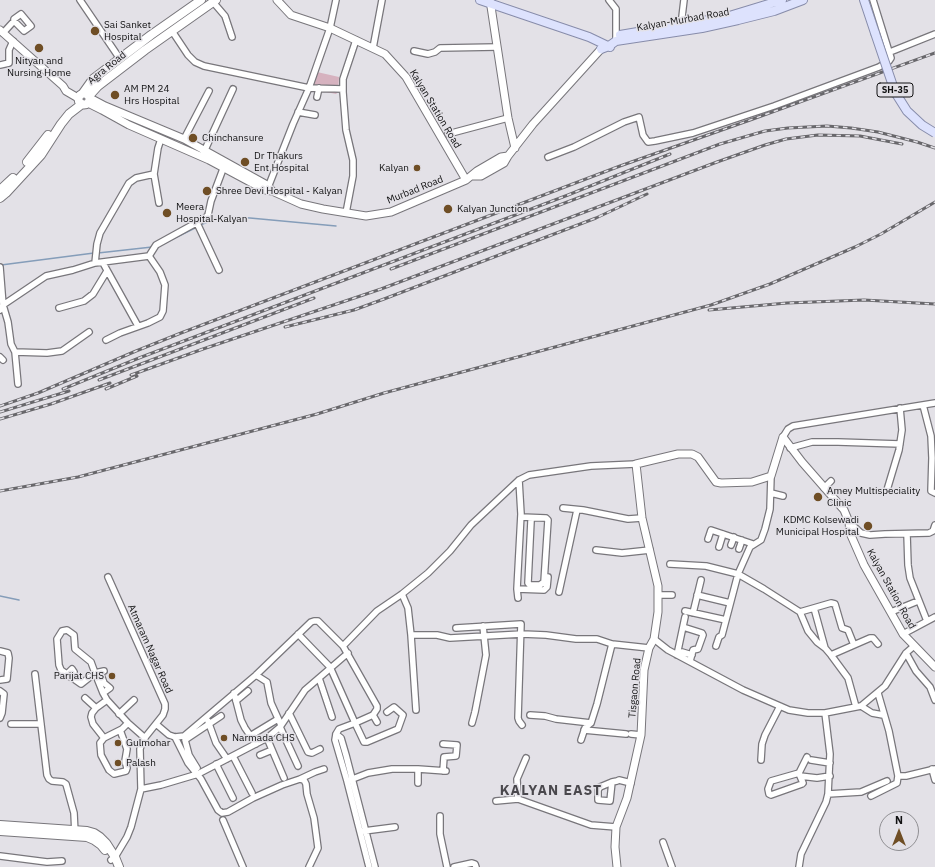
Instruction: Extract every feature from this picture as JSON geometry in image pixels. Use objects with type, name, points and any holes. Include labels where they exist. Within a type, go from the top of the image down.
[{"type":"main road","name":"Agra Road","points":[[0,198],[41,155],[61,124],[84,98],[94,79],[151,35],[201,0]]},
{"type":"main road","points":[[480,0],[503,4],[525,14],[563,26],[610,44]]},
{"type":"main road","name":"Kalyan-Murbad Road","points":[[610,44],[681,25],[732,15],[782,0]]},
{"type":"main road","name":"Kalyan-Murbad Road","points":[[610,44],[702,28],[774,11],[802,0]]},
{"type":"main road","name":"SH-35","points":[[864,0],[895,92],[907,111],[922,126],[935,132]]},
{"type":"main road","name":"Agra Road","points":[[0,190],[24,167],[64,112],[214,1]]},
{"type":"main road","points":[[0,825],[75,833],[87,837],[101,845],[119,867]]},
{"type":"main road","points":[[0,831],[75,833]]},
{"type":"street","points":[[80,0],[120,59]]},
{"type":"street","name":"Kalyan Station Road","points":[[277,0],[291,15],[330,28],[385,54],[406,77],[469,178]]},
{"type":"street","points":[[269,189],[298,112],[309,88],[330,28],[336,0]]},
{"type":"street","points":[[373,48],[382,0]]},
{"type":"street","points":[[609,0],[616,9],[610,44]]},
{"type":"street","points":[[681,25],[684,0]]},
{"type":"street","points":[[548,157],[574,147],[624,122],[639,118],[643,136],[648,142],[655,142],[693,133],[774,106],[879,67],[891,60],[890,52],[873,0]]},
{"type":"street","points":[[214,1],[225,16],[232,37]]},
{"type":"street","points":[[491,1],[508,118],[515,148]]},
{"type":"street","points":[[14,21],[2,31],[63,86],[69,87],[84,98]]},
{"type":"street","points":[[172,31],[188,55],[195,62],[204,66],[309,88],[343,89]]},
{"type":"street","points":[[890,52],[935,34]]},
{"type":"street","points":[[346,213],[353,176],[352,160],[346,130],[343,79],[356,40]]},
{"type":"street","points":[[0,65],[10,63],[9,50],[13,41]]},
{"type":"street","name":"Murbad Road","points":[[84,98],[129,125],[202,157],[301,204],[366,216],[391,212],[469,178],[481,176],[504,163],[533,124],[610,44]]},
{"type":"street","points":[[414,51],[428,54],[435,52],[440,48],[497,48]]},
{"type":"street","points":[[317,97],[319,88]]},
{"type":"street","points":[[202,157],[233,89]]},
{"type":"street","points":[[184,139],[209,91]]},
{"type":"street","name":"Murbad Road","points":[[84,98],[184,139],[206,150],[269,189]]},
{"type":"street","points":[[298,112],[315,115]]},
{"type":"street","points":[[448,134],[508,118]]},
{"type":"street","points":[[159,203],[154,174],[161,139]]},
{"type":"street","points":[[2,308],[46,276],[95,264],[150,254],[156,245],[197,223],[208,215],[211,201],[223,168]]},
{"type":"street","points":[[95,264],[97,244],[100,233],[129,183],[136,178],[154,174]]},
{"type":"street","points":[[197,223],[219,270]]},
{"type":"street","points":[[106,340],[160,317],[163,311],[165,285],[150,254]]},
{"type":"street","points":[[103,263],[138,326]]},
{"type":"street","points":[[0,267],[2,308],[8,322],[18,384]]},
{"type":"street","points":[[59,308],[84,301],[93,294],[107,271]]},
{"type":"street","points":[[14,352],[47,353],[62,351],[88,332]]},
{"type":"street","points":[[716,646],[718,637],[722,634],[738,574],[750,547],[753,544],[760,542],[763,534],[770,509],[771,476],[783,437],[788,429],[793,426],[935,403]]},
{"type":"street","points":[[923,405],[931,436],[931,491],[935,493]]},
{"type":"street","points":[[887,490],[900,444],[902,430],[900,408]]},
{"type":"street","name":"Kalyan Station Road","points":[[783,437],[790,448],[844,510],[849,522],[850,533],[864,565],[891,612],[904,634],[914,646],[934,664]]},
{"type":"street","points":[[790,448],[812,442],[900,444]]},
{"type":"street","points":[[343,646],[377,611],[402,594],[428,572],[450,551],[470,525],[520,480],[529,475],[591,466],[636,464],[686,453],[698,457],[716,482],[752,482],[771,476]]},
{"type":"street","name":"Tisgaon Road","points":[[617,867],[615,847],[616,827],[627,798],[641,735],[643,683],[649,648],[654,639],[658,612],[658,586],[642,518],[636,464]]},
{"type":"street","points":[[518,598],[517,589],[521,516],[520,480]]},
{"type":"street","points":[[824,488],[831,480]]},
{"type":"street","points":[[771,493],[783,496]]},
{"type":"street","points":[[563,508],[628,519],[642,518]]},
{"type":"street","points":[[559,592],[576,510]]},
{"type":"street","points":[[517,589],[544,590],[547,587],[551,519],[549,515],[521,516]]},
{"type":"street","points":[[521,516],[546,518],[548,520],[544,582],[540,586],[530,585],[528,583],[531,521]]},
{"type":"street","points":[[849,522],[865,534],[907,534],[931,532],[935,525]]},
{"type":"street","points":[[719,547],[729,528]]},
{"type":"street","points":[[708,539],[711,530],[753,544]]},
{"type":"street","points":[[907,534],[910,578],[927,622]]},
{"type":"street","points":[[731,545],[734,538]]},
{"type":"street","points":[[739,548],[742,540]]},
{"type":"street","points":[[596,550],[622,552],[650,550]]},
{"type":"street","points":[[670,564],[706,566],[738,574],[800,612],[808,631],[831,655],[848,678],[859,706],[872,712],[883,714]]},
{"type":"street","name":"Atmaram Nagar Road","points":[[108,577],[165,704],[163,715],[145,738],[140,749],[141,789],[127,837],[113,861]]},
{"type":"street","points":[[693,613],[701,580]]},
{"type":"street","points":[[402,594],[408,608],[416,710]]},
{"type":"street","points":[[658,595],[672,596]]},
{"type":"street","points":[[697,595],[730,603]]},
{"type":"street","points":[[891,612],[918,600]]},
{"type":"street","points":[[800,612],[831,603],[836,604],[842,628],[848,630],[854,645]]},
{"type":"street","points":[[814,608],[825,648]]},
{"type":"street","points":[[680,653],[685,614],[693,613],[726,620]]},
{"type":"street","points":[[904,634],[935,617]]},
{"type":"street","points":[[175,737],[184,736],[256,675],[271,660],[280,652],[298,634],[311,622],[318,621],[348,653],[377,706],[388,713],[394,707],[403,715],[398,729],[365,742],[363,741],[330,667],[298,634]]},
{"type":"street","points":[[456,628],[522,625],[518,718],[522,725]]},
{"type":"street","points":[[472,723],[486,655],[484,626]]},
{"type":"street","points":[[683,627],[702,633],[703,635],[698,649],[693,650],[690,661]]},
{"type":"street","points":[[100,672],[81,684],[61,670],[59,665],[58,638],[62,631],[64,630],[74,635],[76,650],[90,661],[100,672],[104,693],[107,700],[128,723],[145,738]]},
{"type":"street","points":[[410,635],[437,635],[450,638],[522,634],[546,635],[576,639],[597,639],[612,644],[649,648]]},
{"type":"street","points":[[831,655],[872,638],[878,644]]},
{"type":"street","points":[[654,639],[668,650],[692,655]]},
{"type":"street","points":[[581,740],[584,730],[591,723],[612,644]]},
{"type":"street","points":[[680,653],[690,661],[743,690],[789,710],[825,713],[859,706],[878,692],[885,686],[906,653],[914,646]]},
{"type":"street","points":[[0,651],[8,653],[9,658],[7,679],[0,680]]},
{"type":"street","points":[[141,789],[162,785],[216,764],[267,738],[289,713],[305,690],[348,653]]},
{"type":"street","points":[[906,653],[916,671],[930,687],[935,700]]},
{"type":"street","points":[[35,674],[48,779],[66,784],[74,813],[75,833]]},
{"type":"street","points":[[256,675],[267,682],[270,703],[298,766]]},
{"type":"street","points":[[317,680],[332,717]]},
{"type":"street","points":[[0,691],[4,694],[0,718]]},
{"type":"street","points":[[236,701],[248,691]]},
{"type":"street","points":[[871,796],[897,783],[898,776],[889,731],[878,692]]},
{"type":"street","points":[[234,693],[241,720],[256,744]]},
{"type":"street","points":[[85,698],[96,708]]},
{"type":"street","points":[[104,738],[94,727],[92,713],[107,700]]},
{"type":"street","points":[[120,714],[134,700]]},
{"type":"street","points":[[374,867],[343,756],[335,740],[336,734],[340,729],[375,718],[377,706]]},
{"type":"street","points":[[761,760],[762,744],[765,735],[780,706]]},
{"type":"street","points":[[289,713],[308,752],[312,753],[320,749]]},
{"type":"street","points":[[799,867],[801,854],[826,802],[828,794],[830,763],[825,713]]},
{"type":"street","points":[[530,715],[545,716],[556,720],[591,723]]},
{"type":"street","points":[[206,716],[216,743],[227,759]]},
{"type":"street","points":[[221,716],[185,739],[188,763],[197,771],[223,818],[243,867]]},
{"type":"street","points":[[120,730],[127,749],[125,761],[127,768],[126,770],[116,774],[112,774],[101,755],[100,743],[104,738],[120,730],[128,723]]},
{"type":"street","points":[[11,724],[41,724]]},
{"type":"street","points":[[156,724],[175,737],[187,756]]},
{"type":"street","points":[[250,736],[280,724]]},
{"type":"street","points":[[584,730],[641,735]]},
{"type":"street","points":[[267,738],[284,778]]},
{"type":"street","points":[[350,780],[368,773],[392,769],[445,771],[444,757],[456,756],[457,745],[443,744]]},
{"type":"street","points":[[260,755],[272,750]]},
{"type":"street","points":[[233,756],[252,793]]},
{"type":"street","points":[[518,799],[516,779],[526,758]]},
{"type":"street","points":[[799,775],[809,758],[830,763]]},
{"type":"street","points":[[216,764],[233,798]]},
{"type":"street","points":[[223,818],[228,812],[266,792],[324,769]]},
{"type":"street","points":[[418,769],[418,783]]},
{"type":"street","points":[[898,776],[906,776],[934,769],[935,780]]},
{"type":"street","points":[[799,775],[802,784],[769,794],[768,789],[771,781],[799,775],[817,778],[830,776]]},
{"type":"street","points":[[300,779],[304,780],[306,784],[307,794],[314,818],[318,848],[309,867]]},
{"type":"street","points":[[612,782],[622,780],[631,783]]},
{"type":"street","points":[[828,794],[861,792],[887,781]]},
{"type":"street","points":[[496,801],[518,799],[591,825],[616,827]]},
{"type":"street","points":[[440,816],[440,834],[447,867]]},
{"type":"street","points":[[363,832],[395,827]]},
{"type":"street","points":[[363,832],[369,867]]},
{"type":"street","points":[[663,842],[672,867]]},
{"type":"street","points":[[0,856],[47,862],[62,861]]},
{"type":"street","points":[[454,867],[472,863],[475,864],[476,867]]},
{"type":"shaded area","points":[[317,72],[339,77],[338,92],[336,94],[311,89]]},
{"type":"waterway","points":[[200,225],[221,217],[250,218],[336,226]]},
{"type":"waterway","points":[[163,244],[197,227]]},
{"type":"waterway","points":[[98,253],[152,247]]},
{"type":"waterway","points":[[1,265],[94,253]]},
{"type":"waterway","points":[[0,596],[19,600]]},
{"type":"railway","points":[[0,406],[38,393],[181,333],[620,166],[935,53]]},
{"type":"railway","points":[[391,269],[720,144],[765,131],[827,126],[851,128],[878,132],[935,148]]},
{"type":"railway","points":[[131,375],[381,289],[765,145],[786,139],[818,135],[860,136],[902,144]]},
{"type":"railway","points":[[63,389],[139,358],[568,195],[670,154]]},
{"type":"railway","points":[[285,327],[354,310],[384,299],[596,218],[647,194]]},
{"type":"railway","points":[[0,491],[78,477],[317,414],[384,393],[711,305],[770,284],[855,247],[881,234],[935,202]]},
{"type":"railway","points":[[99,380],[314,298]]},
{"type":"railway","points":[[709,310],[787,303],[864,300],[935,304]]},
{"type":"railway","points":[[106,389],[137,376]]},
{"type":"railway","points":[[0,419],[51,404],[110,383]]},
{"type":"railway","points":[[0,412],[69,391]]},
{"type":"place","name":"Sai Sanket Hospital","points":[[95,31]]},
{"type":"place","name":"Nityan and Nursing Home","points":[[39,48]]},
{"type":"place","name":"AM PM 24 Hrs Hospital","points":[[115,95]]},
{"type":"place","name":"Chinchansure","points":[[193,138]]},
{"type":"place","name":"Dr Thakurs Ent Hospital","points":[[245,162]]},
{"type":"place","name":"Kalyan","points":[[417,168]]},
{"type":"place","name":"Shree Devi Hospital - Kalyan","points":[[207,191]]},
{"type":"place","name":"Kalyan Junction","points":[[448,209]]},
{"type":"place","name":"Meera Hospital-Kalyan","points":[[167,213]]},
{"type":"place","name":"Amey Multispeciality Clinic","points":[[818,497]]},
{"type":"place","name":"KDMC Kolsewadi Municipal Hospital","points":[[868,526]]},
{"type":"place","name":"Parijat CHS","points":[[112,676]]},
{"type":"place","name":"Narmada CHS","points":[[224,738]]},
{"type":"place","name":"Gulmohar","points":[[118,743]]},
{"type":"place","name":"Palash","points":[[118,763]]},
{"type":"district","name":"KALYAN EAST","points":[[551,791]]}]
